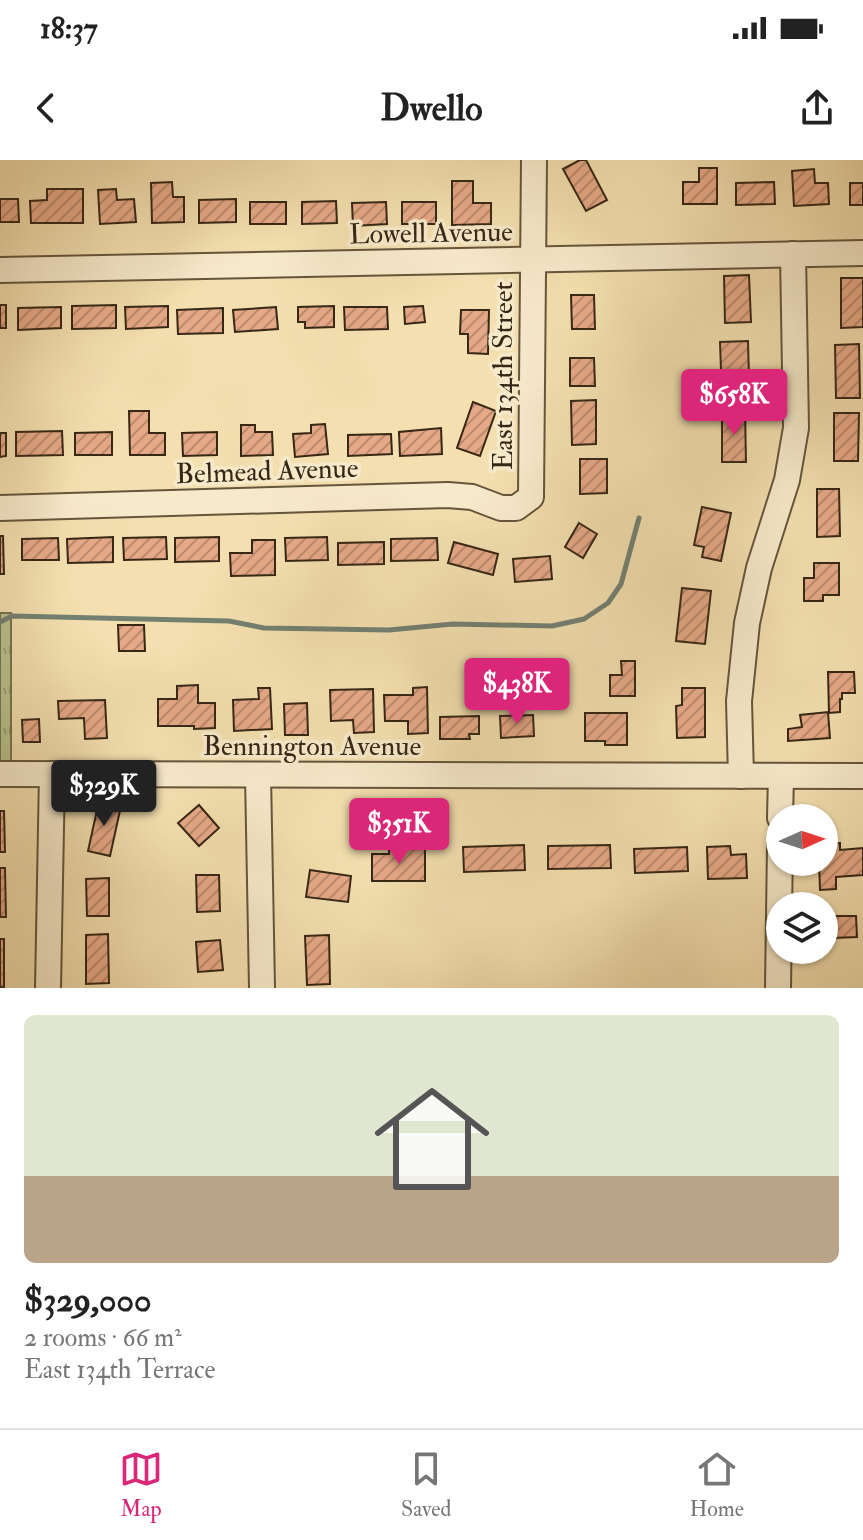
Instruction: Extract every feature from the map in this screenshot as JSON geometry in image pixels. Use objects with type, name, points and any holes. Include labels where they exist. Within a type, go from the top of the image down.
[{"type":"street","name":"East 134th Street","points":[[531,497],[534,160]]},
{"type":"street","name":"Lowell Avenue","points":[[0,270],[863,253]]},
{"type":"street","points":[[741,776],[739,701],[747,623],[759,568],[787,480],[796,428],[793,254]]},
{"type":"street","name":"Belmead Avenue","points":[[0,508],[448,495],[472,497],[501,508],[516,508],[531,497]]},
{"type":"street","name":"Bennington Avenue","points":[[0,774],[863,776]]},
{"type":"street","points":[[48,988],[52,774]]},
{"type":"street","points":[[258,775],[262,988]]},
{"type":"street","points":[[780,804],[781,776]]},
{"type":"street","points":[[778,988],[780,876]]},
{"type":"green space","points":[[0,613],[11,613],[11,764],[0,764]]},
{"type":"building","points":[[586,160],[607,200],[586,211],[563,169]]},
{"type":"building","points":[[699,168],[717,168],[717,204],[683,204],[683,182],[699,182]]},
{"type":"building","points":[[814,169],[815,183],[828,183],[829,204],[794,206],[792,171]]},
{"type":"building","points":[[452,181],[473,181],[473,203],[491,203],[491,224],[452,225]]},
{"type":"building","points":[[172,182],[173,197],[184,197],[184,222],[152,223],[151,183]]},
{"type":"building","points":[[774,182],[775,204],[736,205],[736,183]]},
{"type":"building","points":[[850,183],[863,183],[863,205],[850,205]]},
{"type":"building","points":[[47,189],[83,189],[83,223],[31,223],[30,201],[47,200]]},
{"type":"building","points":[[116,189],[117,200],[134,199],[136,222],[100,224],[98,190]]},
{"type":"building","points":[[0,199],[18,199],[19,222],[0,222]]},
{"type":"building","points":[[236,199],[236,222],[199,223],[199,200]]},
{"type":"building","points":[[336,201],[337,223],[302,224],[302,202]]},
{"type":"building","points":[[250,202],[286,202],[286,224],[250,224]]},
{"type":"building","points":[[386,202],[387,224],[353,226],[352,203]]},
{"type":"building","points":[[402,202],[436,202],[436,224],[402,224]]},
{"type":"building","points":[[749,275],[751,322],[725,323],[724,276]]},
{"type":"building","points":[[841,278],[863,278],[863,327],[841,328]]},
{"type":"building","points":[[571,295],[594,295],[595,329],[572,329]]},
{"type":"building","points":[[0,305],[6,305],[6,328],[0,328]]},
{"type":"building","points":[[116,305],[116,328],[72,329],[72,306]]},
{"type":"building","points":[[168,306],[168,327],[126,329],[125,307]]},
{"type":"building","points":[[334,306],[334,327],[305,328],[305,322],[298,322],[298,307]]},
{"type":"building","points":[[423,306],[425,322],[405,324],[404,307]]},
{"type":"building","points":[[61,307],[61,328],[18,330],[18,308]]},
{"type":"building","points":[[276,307],[278,329],[235,332],[233,310]]},
{"type":"building","points":[[344,307],[387,307],[388,329],[345,330]]},
{"type":"building","points":[[223,308],[223,333],[178,334],[177,310]]},
{"type":"building","points":[[461,310],[489,310],[488,354],[468,353],[468,334],[460,334]]},
{"type":"building","points":[[748,341],[749,378],[743,378],[744,398],[722,399],[720,342]]},
{"type":"building","points":[[859,344],[860,398],[836,398],[835,345]]},
{"type":"building","points":[[570,358],[594,358],[595,386],[570,386]]},
{"type":"building","points":[[596,400],[596,444],[572,445],[571,401]]},
{"type":"building","points":[[473,402],[496,411],[480,456],[457,448]]},
{"type":"building","points":[[129,411],[149,411],[149,433],[165,433],[165,455],[130,455]]},
{"type":"building","points":[[722,411],[745,411],[746,462],[722,462]]},
{"type":"building","points":[[834,413],[859,413],[858,461],[834,461]]},
{"type":"building","points":[[325,424],[328,454],[295,457],[293,434],[311,433],[311,425]]},
{"type":"building","points":[[241,425],[255,425],[255,432],[272,432],[273,455],[241,456]]},
{"type":"building","points":[[441,428],[442,454],[400,456],[399,432]]},
{"type":"building","points":[[62,431],[63,455],[16,456],[16,432]]},
{"type":"building","points":[[112,432],[112,455],[75,455],[75,433]]},
{"type":"building","points":[[217,432],[217,455],[183,456],[182,433]]},
{"type":"building","points":[[0,433],[6,433],[6,456],[0,457]]},
{"type":"building","points":[[391,434],[392,454],[348,456],[348,435]]},
{"type":"building","points":[[580,459],[607,459],[607,493],[580,494]]},
{"type":"building","points":[[817,489],[839,489],[840,536],[817,537]]},
{"type":"building","points":[[702,507],[731,513],[721,561],[702,557],[704,547],[694,545]]},
{"type":"building","points":[[579,523],[597,534],[583,558],[565,547]]},
{"type":"building","points":[[0,536],[3,536],[4,574],[0,574]]},
{"type":"building","points":[[113,537],[113,562],[68,563],[67,539]]},
{"type":"building","points":[[166,537],[167,559],[124,560],[123,538]]},
{"type":"building","points":[[219,537],[219,561],[175,562],[175,538]]},
{"type":"building","points":[[327,537],[328,560],[286,561],[285,538]]},
{"type":"building","points":[[58,538],[59,560],[22,560],[22,539]]},
{"type":"building","points":[[437,538],[438,560],[391,561],[391,539]]},
{"type":"building","points":[[252,540],[275,540],[275,575],[231,576],[230,553],[252,553]]},
{"type":"building","points":[[384,542],[384,564],[338,565],[338,543]]},
{"type":"building","points":[[454,542],[498,554],[493,575],[448,563]]},
{"type":"building","points":[[550,556],[552,579],[515,582],[513,559]]},
{"type":"building","points":[[814,563],[839,563],[839,595],[823,595],[823,601],[804,601],[804,578],[814,578]]},
{"type":"building","points":[[682,588],[711,591],[705,644],[676,641]]},
{"type":"building","points":[[118,625],[144,625],[145,651],[119,651]]},
{"type":"building","points":[[621,661],[635,661],[635,696],[610,696],[610,675],[622,675]]},
{"type":"building","points":[[828,672],[854,672],[855,693],[842,693],[840,712],[829,713]]},
{"type":"building","points":[[198,685],[198,703],[215,703],[215,728],[158,726],[158,699],[177,699],[177,686]]},
{"type":"building","points":[[427,687],[428,733],[408,734],[408,721],[385,721],[384,695],[413,695],[413,688]]},
{"type":"building","points":[[258,688],[270,688],[272,729],[234,731],[233,700],[259,699]]},
{"type":"building","points":[[682,688],[705,688],[705,737],[677,738],[676,706],[682,705]]},
{"type":"building","points":[[373,689],[374,732],[354,733],[353,720],[331,721],[330,690]]},
{"type":"building","points":[[105,700],[107,738],[85,739],[84,718],[59,719],[58,701]]},
{"type":"building","points":[[307,703],[308,735],[285,735],[284,704]]},
{"type":"building","points":[[828,712],[830,738],[788,741],[788,729],[802,727],[800,715]]},
{"type":"building","points":[[585,713],[627,713],[627,745],[585,741]]},
{"type":"building","points":[[533,715],[534,736],[501,738],[500,716]]},
{"type":"building","points":[[479,716],[479,734],[469,734],[470,739],[440,739],[440,717]]},
{"type":"building","points":[[39,719],[40,742],[23,742],[22,720]]},
{"type":"building","points":[[99,801],[121,806],[110,856],[88,851]]},
{"type":"building","points":[[199,805],[219,828],[199,846],[178,823]]},
{"type":"building","points":[[0,811],[4,811],[5,852],[0,852]]},
{"type":"building","points":[[838,843],[840,850],[863,848],[863,875],[836,877],[836,889],[820,890],[820,876],[838,876]]},
{"type":"building","points":[[524,845],[525,870],[464,872],[463,847]]},
{"type":"building","points":[[610,845],[611,868],[548,869],[548,846]]},
{"type":"building","points":[[730,846],[731,855],[746,854],[747,878],[708,879],[707,847]]},
{"type":"building","points":[[687,847],[688,871],[635,873],[634,849]]},
{"type":"building","points":[[389,849],[425,849],[425,881],[372,881],[372,854],[389,854]]},
{"type":"building","points":[[0,868],[5,868],[6,917],[0,917]]},
{"type":"building","points":[[310,870],[351,876],[348,902],[306,897]]},
{"type":"building","points":[[196,875],[219,875],[220,911],[197,912]]},
{"type":"building","points":[[109,878],[109,916],[87,916],[86,879]]},
{"type":"building","points":[[838,916],[856,916],[857,937],[838,938]]},
{"type":"building","points":[[108,934],[109,983],[86,984],[86,935]]},
{"type":"building","points":[[329,935],[330,984],[307,985],[305,936]]},
{"type":"building","points":[[0,939],[4,939],[4,987],[0,987]]},
{"type":"building","points":[[220,940],[223,970],[198,972],[196,942]]},
{"type":"waterway","points":[[0,622],[12,616],[229,621],[264,628],[389,630],[453,624],[552,626],[584,619],[608,603],[621,584],[639,518]]}]
